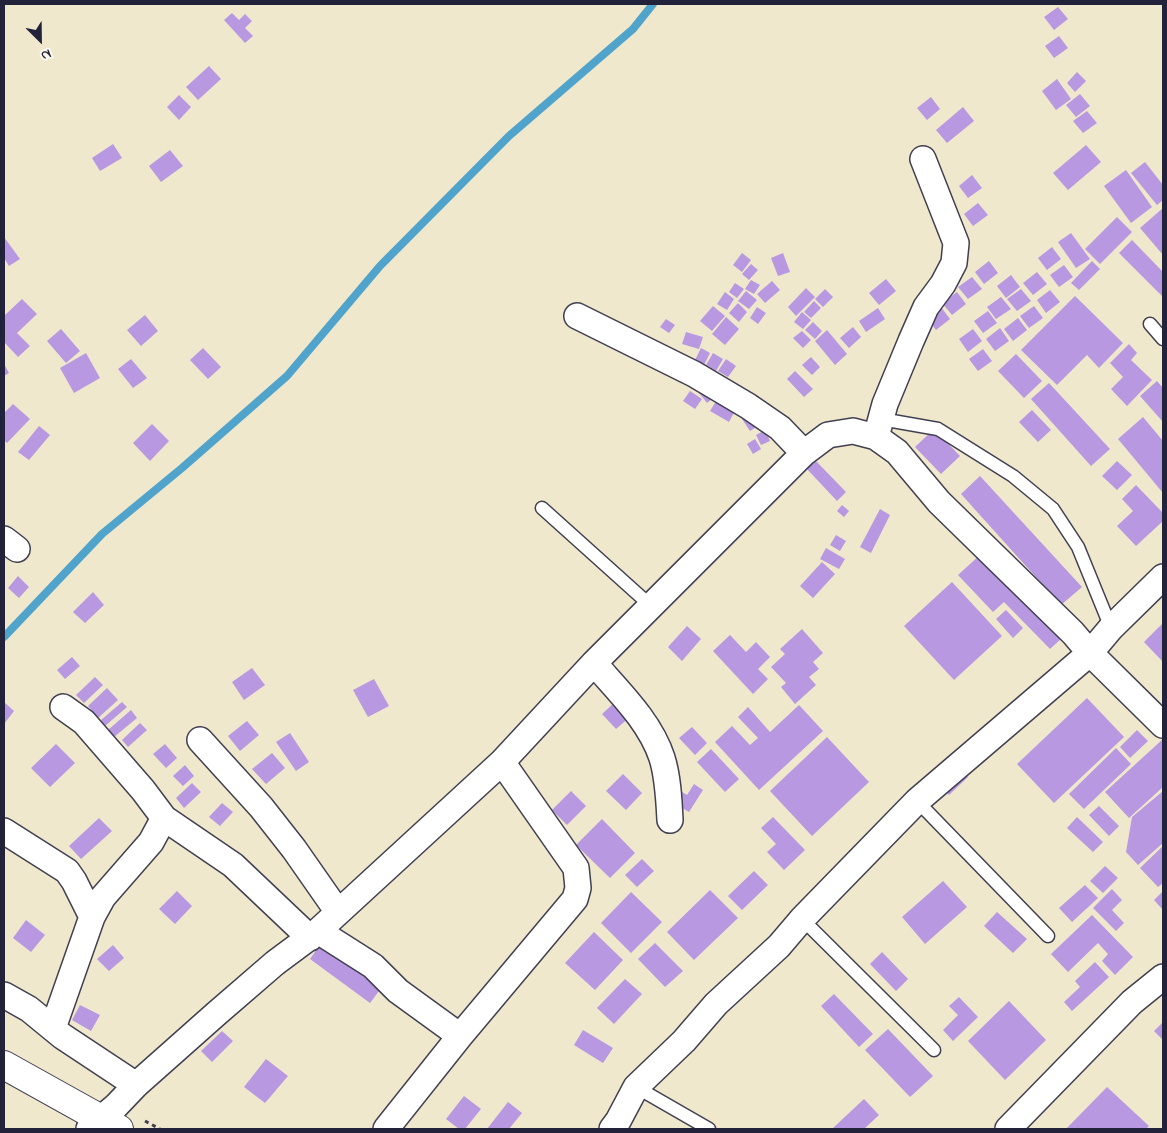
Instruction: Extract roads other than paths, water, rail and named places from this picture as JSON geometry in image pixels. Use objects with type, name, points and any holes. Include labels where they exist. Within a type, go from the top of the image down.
[{"type":"main road","points":[[4,1065],[103,1126]]},
{"type":"street","points":[[878,428],[888,396],[926,307],[943,284],[954,264],[956,243],[923,159]]},
{"type":"street","points":[[577,316],[694,374],[780,428],[804,453]]},
{"type":"street","points":[[103,1126],[136,1085],[275,963],[314,934],[502,762],[594,663],[804,453],[828,435],[878,428]]},
{"type":"street","points":[[878,428],[939,502],[1073,633],[1090,653],[1163,725]]},
{"type":"street","points":[[612,1129],[636,1087],[684,1041],[716,1004],[779,946],[802,919],[917,801],[1090,653],[1111,628],[1163,577]]},
{"type":"street","points":[[594,663],[643,720],[662,758],[670,820]]},
{"type":"street","points":[[63,707],[84,722],[143,790],[164,818],[233,864],[314,934],[373,966],[398,991],[460,1036]]},
{"type":"street","points":[[200,740],[266,814],[294,849],[338,912]]},
{"type":"street","points":[[386,1129],[460,1036],[575,899],[578,888],[576,868],[502,762]]},
{"type":"street","points":[[53,1028],[92,917],[103,897],[151,842],[164,818]]},
{"type":"street","points":[[4,832],[67,871],[92,917]]},
{"type":"street","points":[[1008,1129],[1132,1002],[1163,977]]},
{"type":"street","points":[[4,995],[29,1009],[62,1036],[136,1085]]},
{"type":"lane","points":[[1150,324],[1163,338]]},
{"type":"lane","points":[[878,428],[938,429],[1013,476],[1052,509],[1078,547],[1111,628]]},
{"type":"lane","points":[[542,508],[652,606]]},
{"type":"lane","points":[[917,801],[1048,936]]},
{"type":"lane","points":[[802,919],[934,1050]]},
{"type":"lane","points":[[636,1087],[710,1129]]},
{"type":"waterway","points":[[4,637],[102,534],[182,468],[287,376],[380,266],[509,136],[633,29],[653,4]]}]
